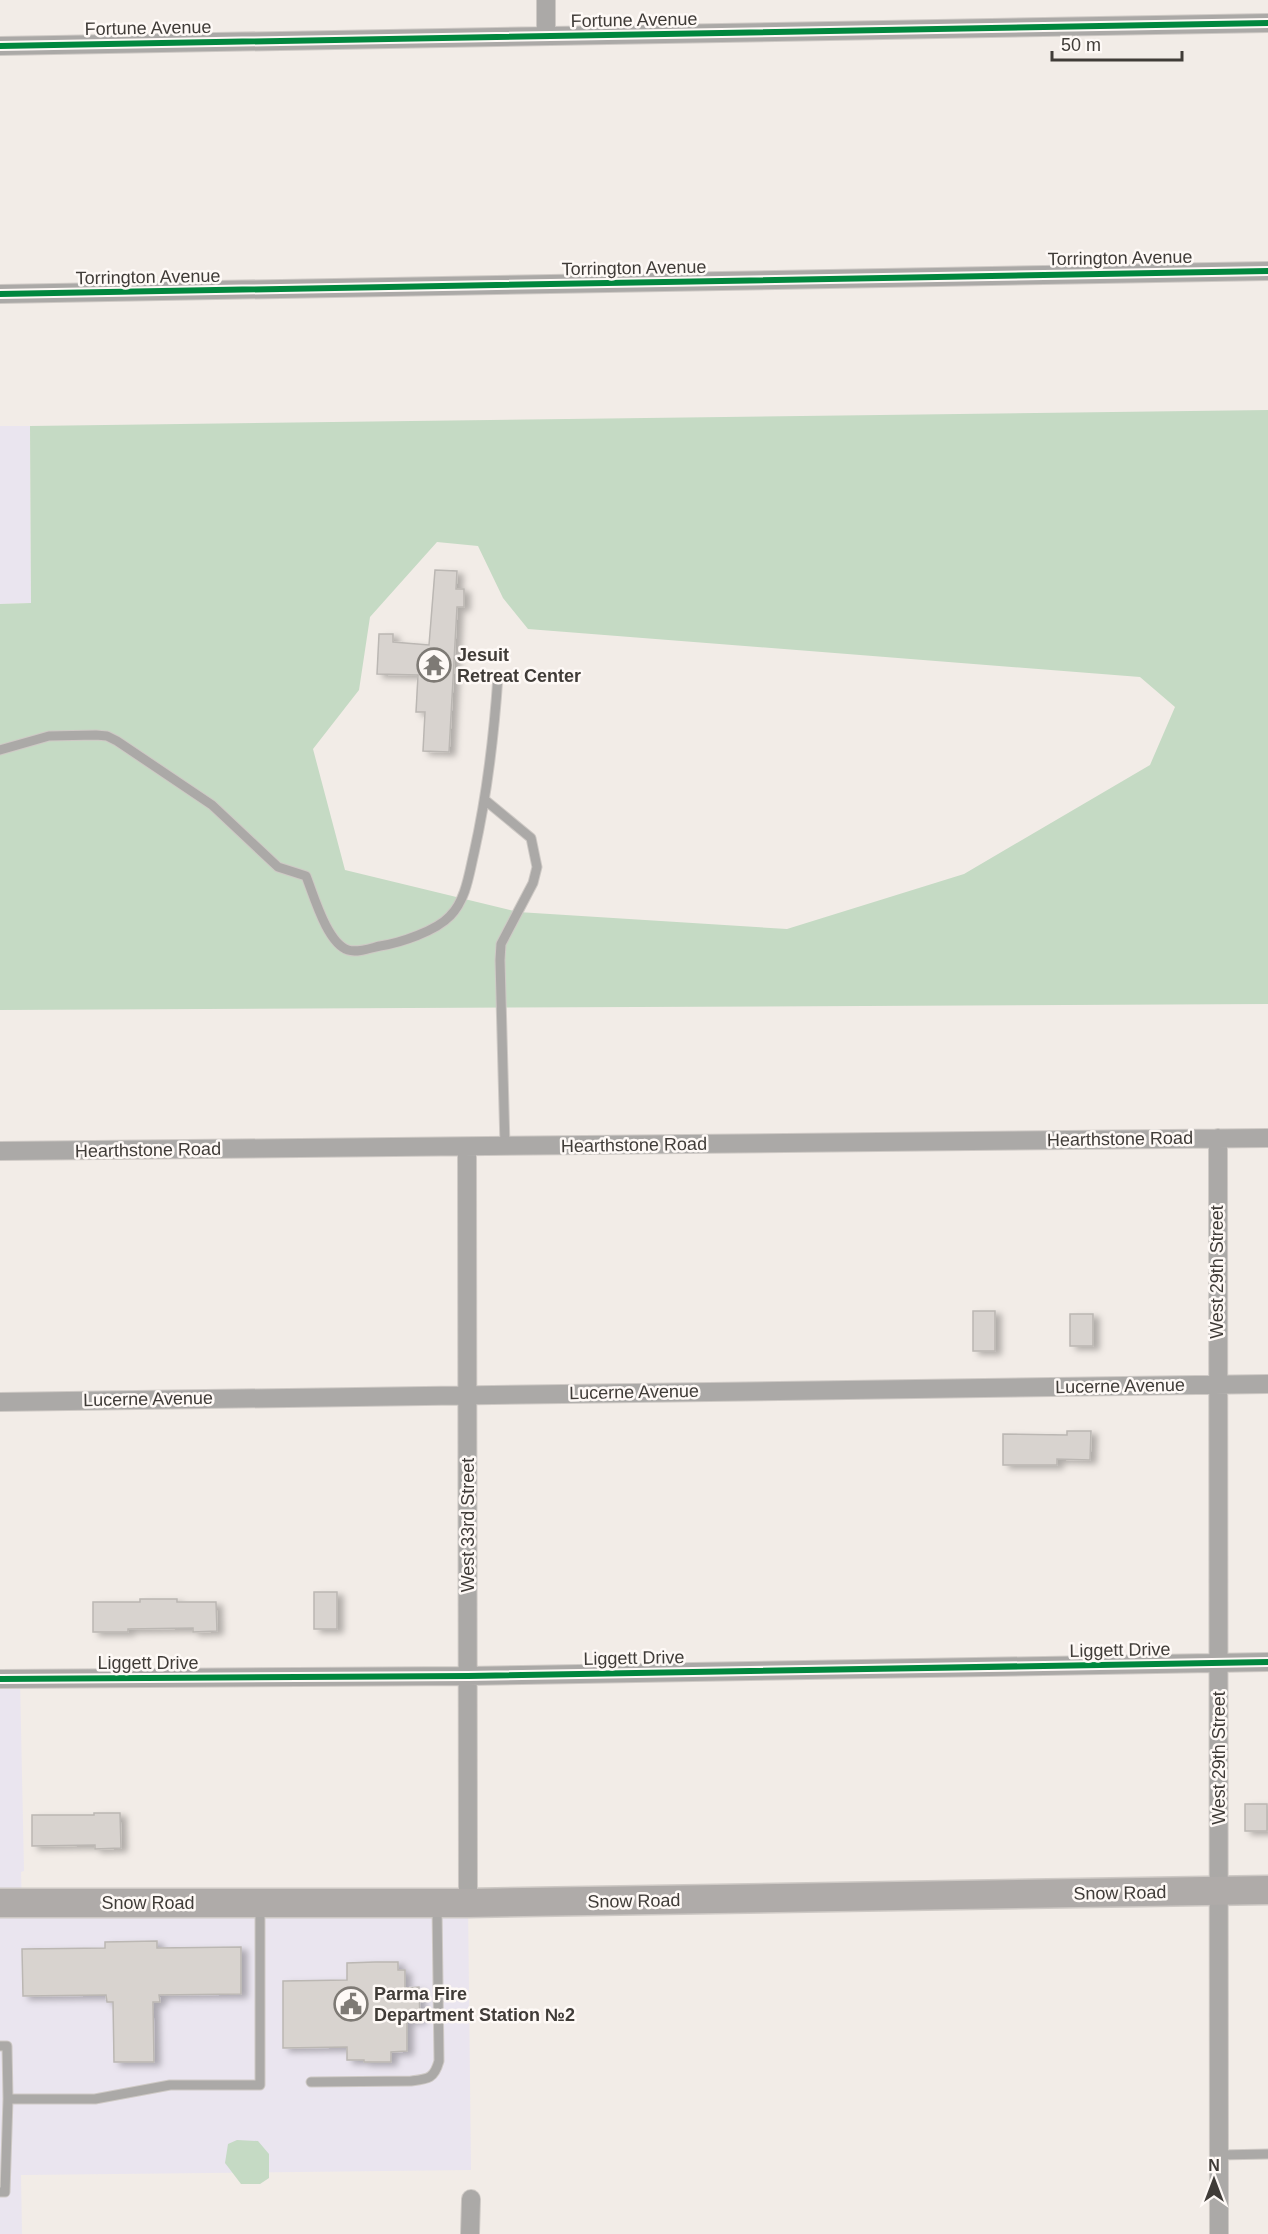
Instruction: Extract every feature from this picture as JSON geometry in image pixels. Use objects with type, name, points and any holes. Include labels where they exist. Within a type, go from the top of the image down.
[{"type":"main road","name":"Snow Road","points":[[0,1903],[468,1903],[1268,1890]]},
{"type":"street","points":[[546,0],[546,36]]},
{"type":"street","name":"Fortune Avenue","points":[[0,46],[1268,23]]},
{"type":"street","name":"Torrington Avenue","points":[[0,294],[1268,271]]},
{"type":"street","name":"West 29th Street","points":[[1218,1138],[1219,2234]]},
{"type":"street","name":"Hearthstone Road","points":[[0,1151],[1268,1138]]},
{"type":"street","name":"West 33rd Street","points":[[467,1147],[468,1903]]},
{"type":"street","name":"Lucerne Avenue","points":[[0,1402],[1268,1384]]},
{"type":"street","name":"Liggett Drive","points":[[0,1680],[468,1676],[1268,1662]]},
{"type":"street","points":[[470,2234],[471,2199]]},
{"type":"lane","points":[[0,750],[49,736],[107,736],[117,741],[212,805],[278,867],[306,876],[328,930],[339,945],[353,951],[386,945],[418,935],[449,918],[460,904],[485,800],[498,676]]},
{"type":"lane","points":[[485,800],[531,838],[537,867],[534,883],[501,944],[505,1146]]},
{"type":"lane","points":[[8,2098],[95,2099],[170,2085],[260,2085],[260,1903]]},
{"type":"lane","points":[[311,2082],[411,2081],[427,2079],[435,2072],[439,2061],[437,1903]]},
{"type":"lane","points":[[0,2046],[7,2046],[8,2098],[5,2192],[0,2192]]},
{"type":"lane","points":[[1219,2155],[1268,2154]]},
{"type":"shaded area","points":[[0,426],[30,426],[31,603],[0,604]]},
{"type":"shaded area","points":[[0,1679],[20,1679],[24,1871],[21,1872],[22,1903],[468,1903],[471,2170],[21,2175],[22,2234],[0,2234]]},
{"type":"green space","points":[[1268,410],[1268,1004],[0,1010],[0,604],[31,603],[30,426]],"holes":[[[437,542],[478,546],[503,598],[528,629],[1140,677],[1175,707],[1150,765],[964,874],[787,929],[518,912],[345,870],[313,749],[359,690],[370,617]]]},
{"type":"green space","points":[[237,2140],[258,2141],[269,2154],[269,2178],[260,2184],[241,2184],[225,2163],[228,2144]]},
{"type":"building","points":[[435,570],[457,571],[456,589],[464,589],[464,607],[457,607],[449,752],[423,751],[425,712],[416,712],[418,675],[377,674],[379,634],[393,634],[393,642],[429,645]]},
{"type":"building","points":[[973,1311],[995,1311],[995,1351],[973,1351]]},
{"type":"building","points":[[1070,1314],[1093,1314],[1093,1346],[1070,1346]]},
{"type":"building","points":[[1067,1431],[1091,1431],[1090,1460],[1057,1459],[1057,1465],[1003,1465],[1003,1434],[1067,1435]]},
{"type":"building","points":[[314,1592],[337,1592],[337,1629],[314,1629]]},
{"type":"building","points":[[140,1599],[216,1602],[217,1631],[193,1632],[193,1628],[93,1632],[93,1602],[140,1602]]},
{"type":"building","points":[[1245,1804],[1267,1804],[1267,1831],[1245,1831]]},
{"type":"building","points":[[94,1813],[120,1813],[121,1848],[95,1849],[95,1845],[32,1846],[32,1815],[94,1815]]},
{"type":"building","points":[[157,1941],[157,1948],[241,1947],[241,1994],[159,1995],[160,2002],[153,2002],[154,2062],[114,2062],[113,2002],[107,2002],[106,1995],[23,1996],[22,1949],[105,1948],[105,1942]]},
{"type":"building","name":"Parma Fire Department Station №2","points":[[398,1962],[398,1970],[405,1970],[405,1988],[419,1987],[420,2020],[407,2020],[407,2051],[391,2052],[391,2062],[364,2062],[364,2060],[347,2060],[347,2047],[283,2048],[283,1981],[347,1980],[347,1963]]},
{"type":"cycle path","points":[[0,46],[1268,23]]},
{"type":"cycle path","points":[[0,294],[1268,271]]},
{"type":"cycle path","points":[[0,1679],[468,1676],[1268,1662]]},
{"type":"place","name":"Jesuit Retreat Center","points":[[434,665]]},
{"type":"place","name":"Parma Fire Department Station №2","points":[[351,2004]]}]
